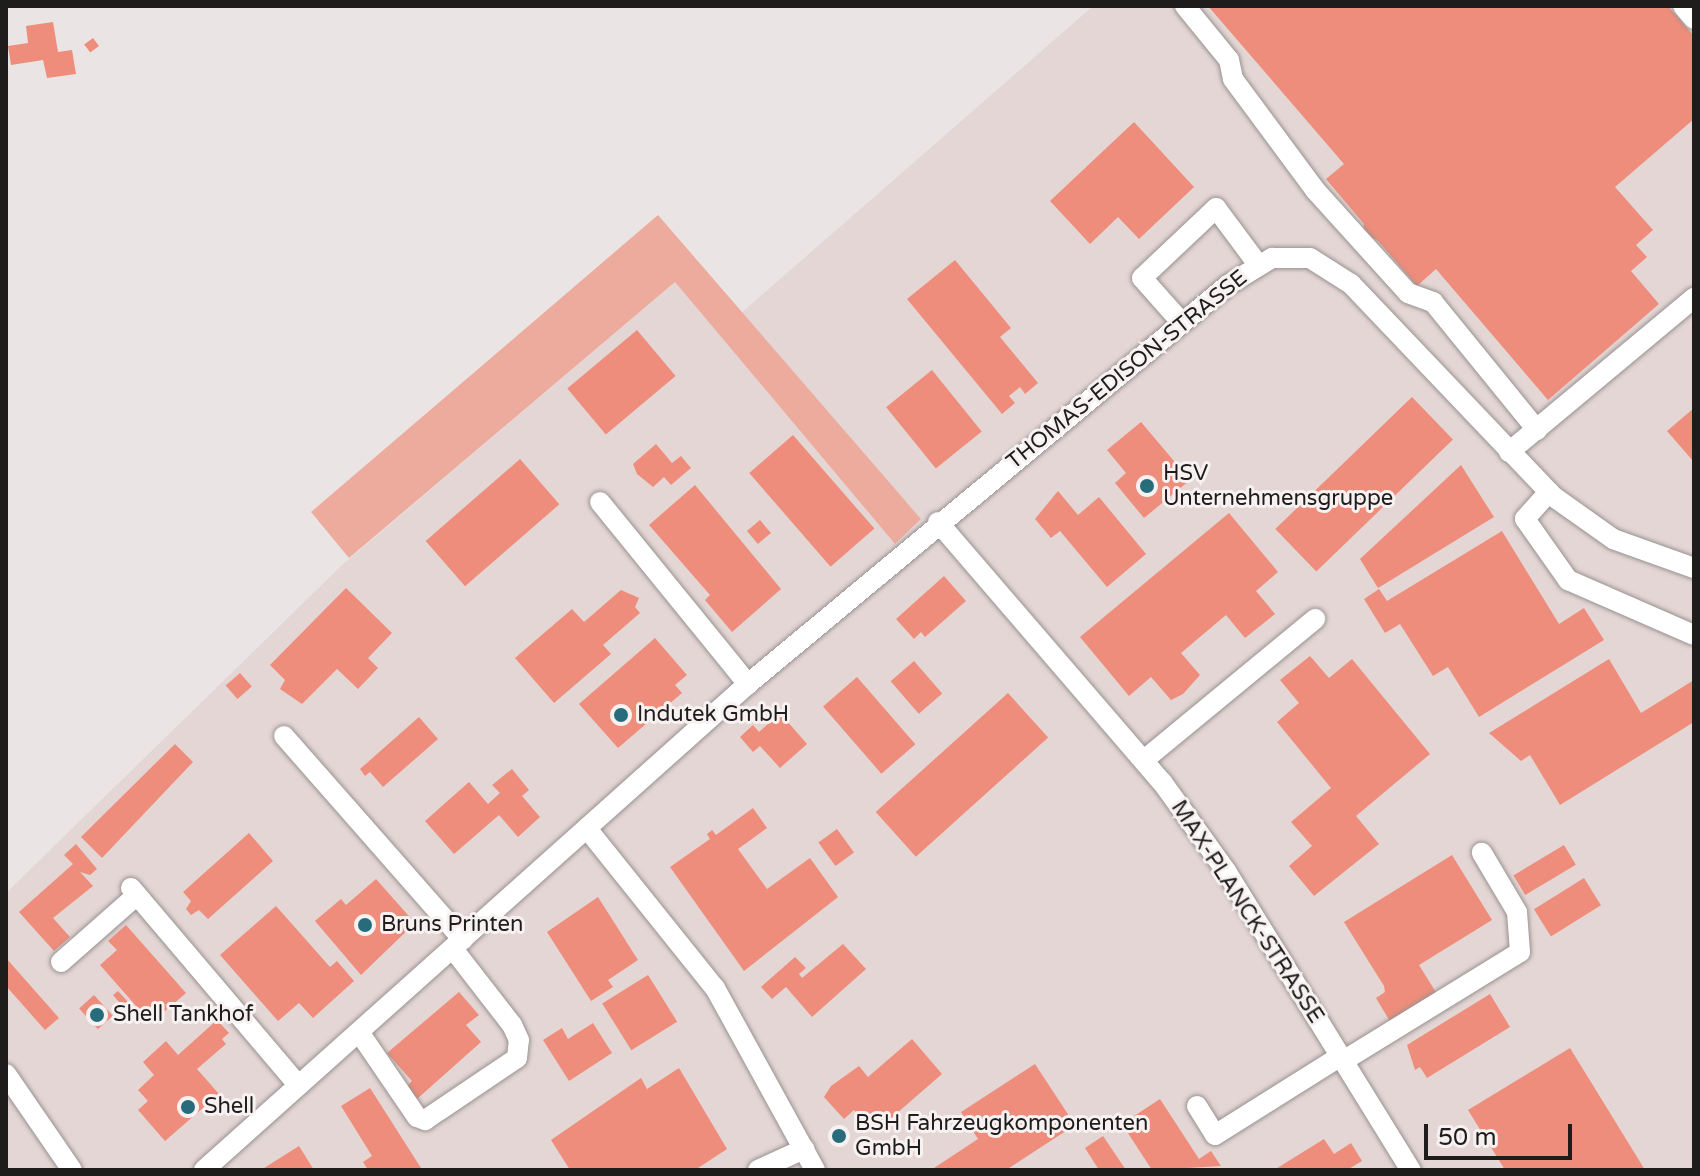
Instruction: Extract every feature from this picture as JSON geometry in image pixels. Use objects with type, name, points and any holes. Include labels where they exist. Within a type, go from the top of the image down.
[{"type":"street","points":[[1185,6],[1229,60],[1233,79],[1307,172],[1315,190],[1408,293],[1433,302],[1537,430]]},
{"type":"street","points":[[1683,6],[1694,19]]},
{"type":"street","points":[[1182,323],[1142,278],[1216,208],[1259,266]]},
{"type":"street","name":"THOMAS-EDISON-STRASSE","points":[[204,1170],[589,831],[748,684],[938,522],[1182,323],[1272,258],[1310,258],[1351,284],[1549,492],[1613,539],[1694,568]]},
{"type":"street","points":[[1509,452],[1694,298]]},
{"type":"street","points":[[1549,492],[1525,519],[1568,580],[1694,635]]},
{"type":"street","points":[[600,502],[748,684]]},
{"type":"street","name":"MAX-PLANCK-STRASSE","points":[[938,522],[1144,760],[1226,871],[1411,1170]]},
{"type":"street","points":[[1144,760],[1315,619]]},
{"type":"street","points":[[284,736],[458,945],[519,1040],[517,1058],[425,1120],[417,1117],[359,1032]]},
{"type":"street","points":[[589,831],[715,988],[815,1170]]},
{"type":"street","points":[[1197,1106],[1215,1135],[1520,952],[1517,912],[1482,853]]},
{"type":"street","points":[[61,962],[134,892],[298,1085]]},
{"type":"street","points":[[6,1074],[72,1170]]},
{"type":"street","points":[[758,1170],[804,1149]]},
{"type":"shaded area","points":[[1093,6],[1687,6],[1694,15],[1694,1170],[6,1170],[6,893],[342,565],[675,282],[895,544],[921,519],[740,314]]},
{"type":"shaded area","points":[[658,215],[921,519],[895,544],[675,282],[349,558],[311,512]]},
{"type":"building","points":[[1208,6],[1668,6],[1694,36],[1694,119],[1615,187],[1653,230],[1636,245],[1647,257],[1631,271],[1659,304],[1548,400],[1436,269],[1417,286],[1378,241],[1363,232],[1364,224],[1326,179],[1344,164]]},
{"type":"building","points":[[53,22],[58,52],[72,50],[76,74],[47,78],[43,60],[11,65],[8,46],[28,43],[26,26]]},
{"type":"building","points":[[93,38],[99,46],[90,53],[84,45]]},
{"type":"building","points":[[1134,122],[1194,187],[1139,239],[1118,217],[1090,244],[1050,201]]},
{"type":"building","points":[[955,260],[1011,328],[1000,337],[1038,383],[1025,394],[1020,387],[1009,396],[1015,403],[1002,414],[907,299]]},
{"type":"building","points":[[637,330],[676,376],[606,434],[567,388]]},
{"type":"building","points":[[932,370],[982,431],[936,469],[886,407]]},
{"type":"building","points":[[1412,397],[1453,439],[1316,571],[1275,529]]},
{"type":"building","points":[[1694,408],[1694,462],[1667,431]]},
{"type":"building","points":[[1141,422],[1190,480],[1144,518],[1115,483],[1126,473],[1107,450]]},
{"type":"building","points":[[793,435],[874,529],[831,567],[749,473]]},
{"type":"building","points":[[656,444],[672,463],[681,456],[691,468],[671,485],[664,477],[653,487],[637,474],[633,464]]},
{"type":"building","points":[[520,459],[559,504],[465,586],[426,541]]},
{"type":"building","points":[[1461,465],[1494,517],[1378,588],[1360,559]]},
{"type":"building","points":[[695,485],[781,589],[732,632],[705,600],[710,595],[649,525]]},
{"type":"building","points":[[1058,491],[1078,515],[1099,497],[1146,554],[1107,587],[1060,531],[1051,538],[1035,519]]},
{"type":"building","points":[[1229,513],[1278,572],[1256,591],[1275,614],[1245,638],[1226,615],[1181,653],[1200,675],[1183,694],[1171,700],[1151,677],[1129,696],[1080,637]]},
{"type":"building","points":[[760,520],[771,533],[758,544],[747,531]]},
{"type":"building","points":[[1502,531],[1559,624],[1584,608],[1604,640],[1479,717],[1448,667],[1433,676],[1400,624],[1385,633],[1364,599],[1379,589],[1387,601]]},
{"type":"building","points":[[944,576],[966,601],[925,637],[921,632],[914,639],[896,619]]},
{"type":"building","points":[[346,588],[392,633],[368,658],[378,668],[358,689],[337,669],[302,704],[280,689],[285,680],[270,665]]},
{"type":"building","points":[[621,590],[639,598],[635,607],[640,613],[603,645],[611,654],[554,703],[515,658],[572,609],[584,622]]},
{"type":"building","points":[[655,638],[687,675],[675,685],[682,693],[618,748],[579,704]]},
{"type":"building","points":[[1310,656],[1329,678],[1352,659],[1430,754],[1356,816],[1379,844],[1314,896],[1289,866],[1312,846],[1291,822],[1331,788],[1277,722],[1299,703],[1280,680]]},
{"type":"building","points":[[1609,659],[1641,713],[1694,680],[1694,722],[1560,805],[1530,755],[1521,761],[1489,733]]},
{"type":"building","points":[[914,661],[942,693],[919,714],[891,681]]},
{"type":"building","points":[[240,673],[252,687],[237,699],[226,685]]},
{"type":"building","points":[[857,677],[915,744],[881,774],[823,707]]},
{"type":"building","points":[[1008,693],[1048,738],[916,857],[876,812]]},
{"type":"building","points":[[780,713],[807,744],[780,768],[760,746],[753,752],[740,737],[753,725],[759,732]]},
{"type":"building","points":[[419,717],[438,739],[383,787],[370,772],[365,776],[360,769]]},
{"type":"building","points":[[175,744],[193,762],[102,858],[81,837]]},
{"type":"building","points":[[512,769],[529,790],[522,796],[540,817],[518,837],[499,815],[454,854],[425,821],[469,782],[488,804],[500,793],[492,785]]},
{"type":"building","points":[[753,808],[767,828],[738,849],[767,889],[810,858],[838,897],[744,971],[670,867],[710,839],[707,834],[712,830],[716,835]]},
{"type":"building","points":[[837,829],[854,852],[835,866],[818,843]]},
{"type":"building","points":[[249,833],[273,861],[208,919],[199,910],[191,915],[186,909],[191,901],[183,892]]},
{"type":"building","points":[[76,844],[97,869],[90,875],[80,872],[93,886],[53,918],[70,937],[54,951],[19,912],[73,864],[64,855]]},
{"type":"building","points":[[1564,845],[1576,865],[1525,895],[1513,875]]},
{"type":"building","points":[[1452,855],[1492,920],[1419,965],[1437,994],[1391,1023],[1376,998],[1385,992],[1384,986],[1344,922]]},
{"type":"building","points":[[1584,878],[1601,905],[1551,936],[1534,909]]},
{"type":"building","name":"Bruns Printen","points":[[376,879],[415,923],[361,975],[315,921],[341,899],[346,905]]},
{"type":"building","points":[[598,897],[638,960],[608,980],[613,987],[591,1001],[547,932]]},
{"type":"building","points":[[276,906],[330,967],[337,961],[354,981],[313,1018],[299,1003],[278,1021],[220,955]]},
{"type":"building","points":[[126,925],[186,993],[151,1023],[100,965],[117,950],[108,941]]},
{"type":"building","points":[[843,944],[866,969],[812,1017],[786,987],[772,999],[761,987],[795,957],[806,968],[799,974],[802,978]]},
{"type":"building","points":[[6,958],[59,1018],[45,1030],[6,986]]},
{"type":"building","points":[[648,975],[677,1022],[631,1050],[602,1004]]},
{"type":"building","points":[[118,991],[141,1016],[135,1021],[113,995]]},
{"type":"building","points":[[459,992],[479,1015],[466,1025],[481,1042],[417,1099],[406,1087],[412,1081],[387,1053]]},
{"type":"building","points":[[1490,994],[1510,1027],[1427,1078],[1420,1067],[1415,1070],[1407,1045]]},
{"type":"building","points":[[94,995],[113,1016],[98,1029],[79,1008]]},
{"type":"building","points":[[217,1020],[229,1033],[222,1039],[226,1044],[197,1069],[219,1094],[165,1141],[138,1110],[148,1101],[138,1090],[154,1075],[143,1062],[166,1041],[178,1055]]},
{"type":"building","points":[[593,1023],[612,1053],[569,1081],[543,1040],[562,1028],[568,1039]]},
{"type":"building","points":[[912,1039],[942,1074],[874,1133],[854,1110],[844,1119],[824,1097],[831,1086],[859,1066],[868,1077]]},
{"type":"building","points":[[1570,1048],[1645,1170],[1505,1170],[1468,1110]]},
{"type":"building","points":[[1035,1064],[1075,1125],[1006,1170],[931,1170],[978,1139],[961,1112]]},
{"type":"building","points":[[679,1068],[727,1149],[695,1170],[570,1170],[551,1140],[641,1078],[647,1089]]},
{"type":"building","points":[[370,1088],[421,1168],[418,1170],[368,1170],[363,1162],[372,1156],[341,1106]]},
{"type":"building","points":[[1160,1099],[1199,1159],[1211,1151],[1221,1166],[1152,1170],[1122,1124]]},
{"type":"building","points":[[1103,1136],[1126,1170],[1099,1170],[1085,1148]]},
{"type":"building","points":[[1324,1139],[1334,1154],[1351,1143],[1362,1161],[1347,1170],[1274,1170]]},
{"type":"building","points":[[299,1146],[314,1170],[261,1170]]},
{"type":"place","name":"HSV Unternehmensgruppe","points":[[1147,486]]},
{"type":"place","name":"Indutek GmbH","points":[[621,715]]},
{"type":"place","name":"Bruns Printen","points":[[365,925]]},
{"type":"place","name":"Shell Tankhof","points":[[97,1015]]},
{"type":"place","name":"Shell","points":[[188,1107]]},
{"type":"place","name":"BSH Fahrzeugkomponenten GmbH","points":[[839,1136]]}]
